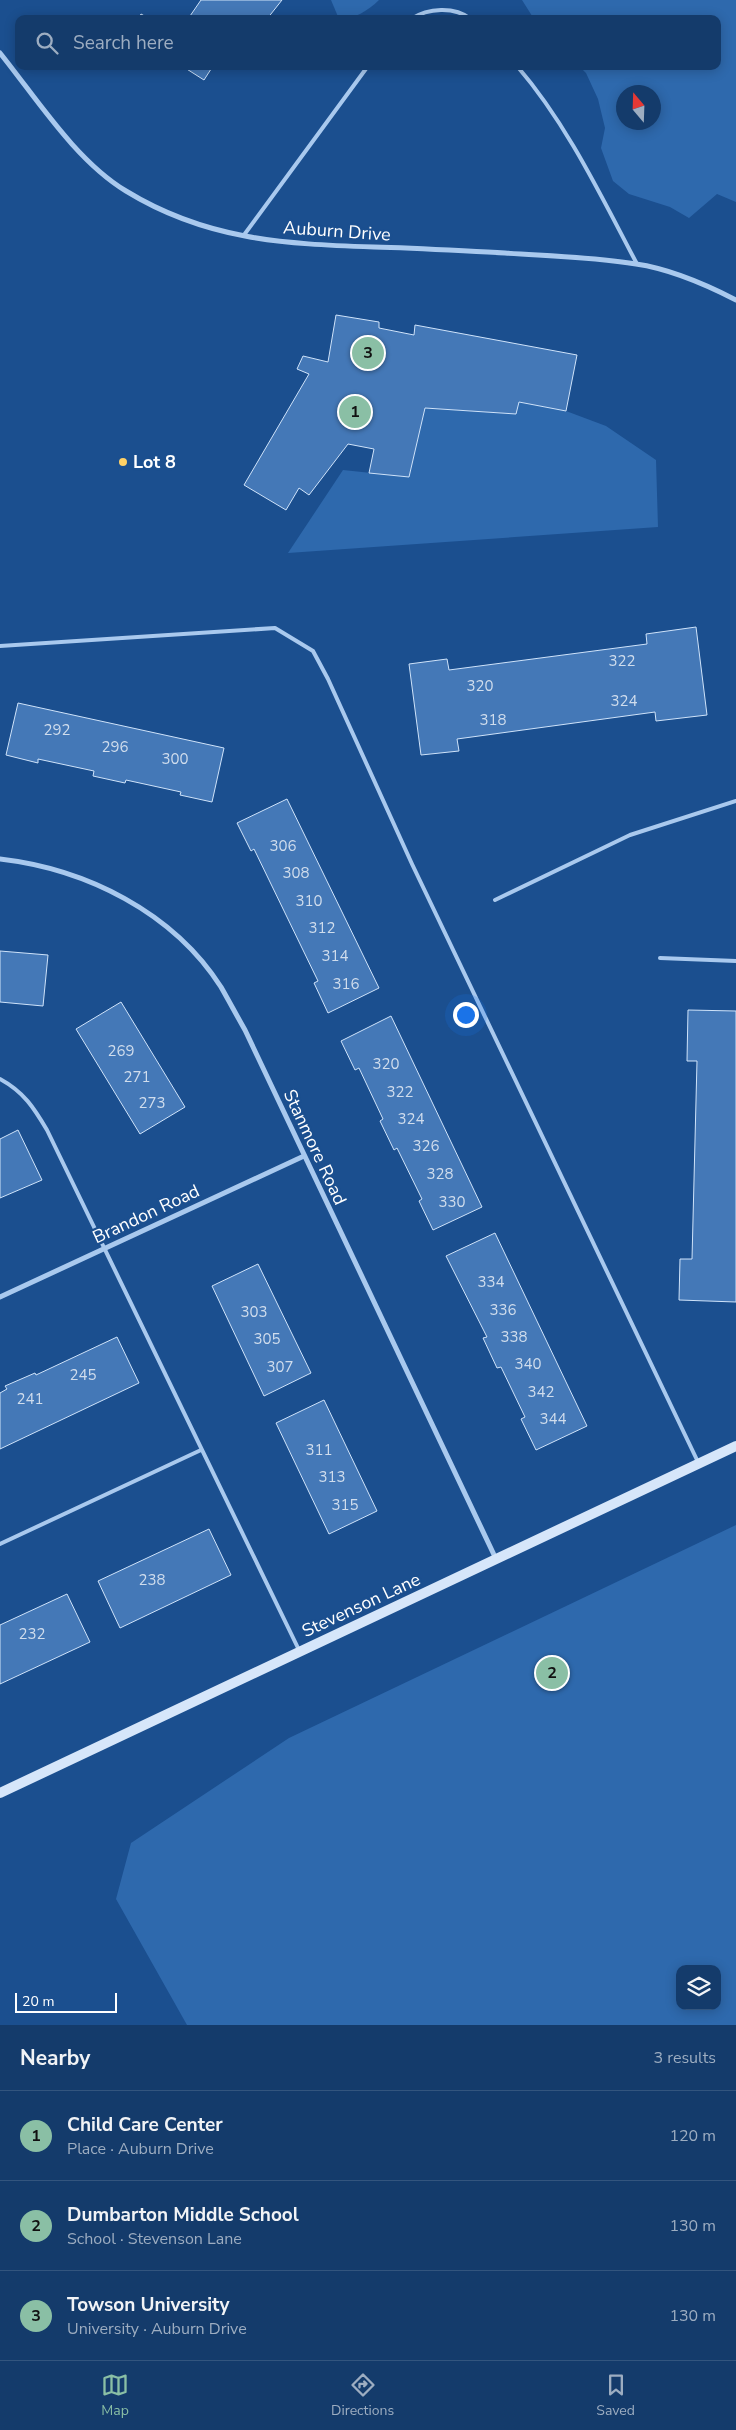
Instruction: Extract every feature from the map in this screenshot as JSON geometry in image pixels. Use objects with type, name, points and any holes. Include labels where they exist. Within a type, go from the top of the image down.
[{"type":"street","name":"Auburn Drive","points":[[0,53],[88,162],[125,191],[176,218],[220,232],[298,245],[556,256],[637,264],[672,273],[736,300]]},
{"type":"street","name":"Stanmore Road","points":[[0,859],[34,863],[84,878],[127,899],[166,927],[184,944],[220,986],[245,1030],[496,1559]]},
{"type":"street","name":"Brandon Road","points":[[0,1297],[304,1156]]},
{"type":"street","name":"Stevenson Lane","points":[[0,1794],[736,1446]]},
{"type":"lane","points":[[416,15],[450,9],[462,15]]},
{"type":"lane","points":[[244,236],[365,70]]},
{"type":"lane","points":[[520,70],[536,89],[592,179],[637,264]]},
{"type":"lane","points":[[0,646],[275,628],[313,651],[412,864],[699,1463]]},
{"type":"lane","points":[[495,900],[630,835],[736,801]]},
{"type":"lane","points":[[660,958],[736,961]]},
{"type":"lane","points":[[0,1079],[16,1088],[34,1108],[105,1248],[300,1652]]},
{"type":"lane","points":[[0,1544],[201,1450]]},
{"type":"shaded area","points":[[331,0],[379,0],[358,15],[337,15]]},
{"type":"shaded area","points":[[522,0],[736,0],[736,202],[717,194],[689,218],[670,207],[629,194],[613,181],[601,148],[605,128],[598,99],[583,70],[721,70],[721,15],[531,15]]},
{"type":"shaded area","points":[[519,402],[566,411],[606,426],[656,460],[658,527],[288,553],[343,470],[409,477],[425,408],[516,414]]},
{"type":"shaded area","points":[[736,1525],[736,2025],[187,2025],[116,1899],[131,1843],[289,1738]]},
{"type":"building","points":[[201,0],[282,0],[270,15],[191,15]]},
{"type":"building","points":[[188,70],[210,70],[204,80]]},
{"type":"building","points":[[336,315],[379,322],[379,328],[414,335],[415,325],[577,355],[566,411],[519,402],[516,414],[425,408],[409,477],[369,473],[374,449],[348,444],[309,495],[299,488],[286,510],[244,485],[309,374],[297,369],[303,356],[328,362]]},
{"type":"building","points":[[696,627],[707,715],[656,721],[655,712],[457,739],[459,751],[421,755],[409,664],[447,659],[449,670],[647,644],[646,634]]},
{"type":"building","points":[[18,703],[224,748],[212,802],[180,795],[181,792],[126,780],[125,783],[93,776],[94,771],[38,759],[38,763],[6,755]]},
{"type":"building","points":[[287,799],[379,988],[328,1013],[314,983],[318,981],[254,849],[251,851],[237,823]]},
{"type":"building","points":[[0,951],[48,955],[43,1006],[0,1002]]},
{"type":"building","points":[[121,1002],[185,1107],[140,1134],[76,1029]]},
{"type":"building","points":[[688,1010],[736,1011],[736,1302],[679,1300],[680,1259],[692,1259],[697,1061],[687,1061]]},
{"type":"building","points":[[391,1016],[482,1207],[433,1230],[419,1201],[422,1199],[397,1148],[394,1150],[380,1121],[383,1119],[359,1068],[355,1070],[341,1041]]},
{"type":"building","points":[[18,1130],[42,1180],[0,1198],[0,1139]]},
{"type":"building","points":[[495,1233],[587,1426],[536,1450],[521,1419],[525,1417],[501,1367],[497,1368],[483,1338],[487,1337],[446,1256]]},
{"type":"building","points":[[258,1264],[311,1373],[264,1396],[212,1286]]},
{"type":"building","points":[[117,1337],[139,1383],[0,1449],[0,1393],[7,1389],[5,1386],[35,1373],[36,1375]]},
{"type":"building","points":[[324,1400],[377,1511],[329,1534],[276,1423]]},
{"type":"building","points":[[209,1529],[231,1575],[120,1628],[98,1581]]},
{"type":"building","points":[[67,1594],[90,1642],[0,1684],[0,1625]]},
{"type":"place","name":"Towson University","points":[[368,353]]},
{"type":"place","name":"Child Care Center","points":[[355,412]]},
{"type":"place","name":"Lot 8","points":[[123,462]]},
{"type":"place","name":"Dumbarton Middle School","points":[[552,1673]]}]
